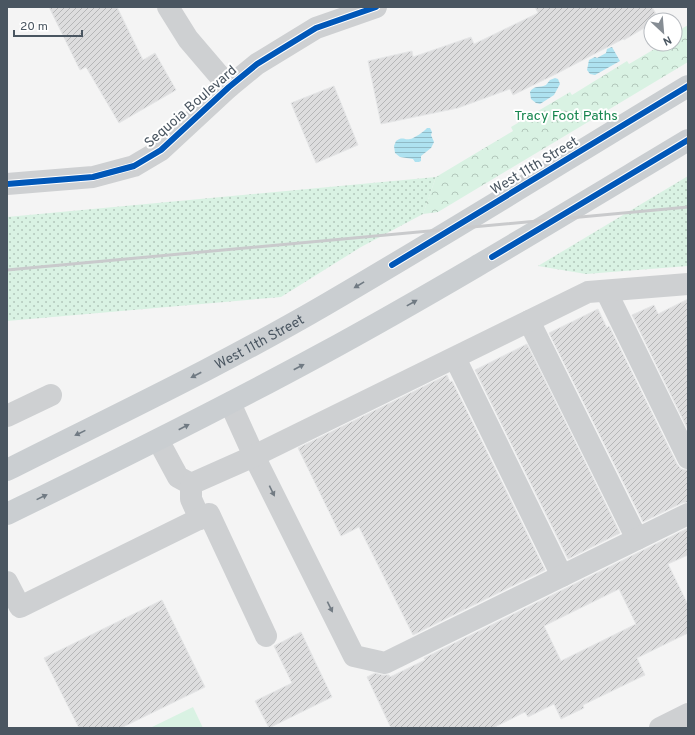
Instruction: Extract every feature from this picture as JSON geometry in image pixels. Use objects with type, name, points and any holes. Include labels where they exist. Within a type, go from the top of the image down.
[{"type":"main road","name":"West 11th Street","points":[[7,470],[176,386],[324,306],[688,86]]},
{"type":"main road","points":[[7,514],[230,403],[422,298],[688,140]]},
{"type":"street","points":[[168,7],[188,39],[230,87]]},
{"type":"street","name":"Sequoia Boulevard","points":[[7,184],[93,177],[134,166],[161,150],[257,64],[316,28],[376,7]]},
{"type":"street","points":[[191,484],[254,456],[588,292],[688,284]]},
{"type":"street","points":[[606,291],[688,458]]},
{"type":"street","points":[[529,321],[637,539]]},
{"type":"street","points":[[455,358],[562,576]]},
{"type":"street","points":[[7,416],[51,395]]},
{"type":"street","points":[[230,403],[254,456],[354,656],[386,663],[688,514]]},
{"type":"street","points":[[158,440],[178,477],[191,484]]},
{"type":"street","points":[[191,484],[191,499],[200,519]]},
{"type":"street","points":[[7,582],[20,607],[209,514],[266,636]]},
{"type":"street","points":[[660,728],[688,714]]},
{"type":"green space","name":"Tracy Foot Paths","points":[[688,25],[688,62],[438,212],[423,214],[436,177],[513,131],[511,127],[570,92],[572,95],[627,61],[629,64],[649,52],[683,52],[683,28]]},
{"type":"green space","points":[[688,176],[688,266],[586,274],[538,266]]},
{"type":"green space","points":[[436,177],[423,214],[361,247],[281,297],[7,321],[7,217]]},
{"type":"green space","points":[[193,707],[203,728],[150,728]]},
{"type":"water","points":[[612,47],[620,61],[595,75],[590,74],[587,70],[589,60],[606,53],[607,49]]},
{"type":"water","points":[[555,78],[558,79],[560,84],[554,95],[540,104],[531,99],[530,92],[532,90],[546,85],[550,80]]},
{"type":"water","points":[[427,128],[430,128],[432,132],[431,135],[434,142],[431,148],[421,156],[421,161],[415,162],[413,159],[400,157],[395,153],[394,146],[396,141],[402,138],[412,139]]},
{"type":"building","points":[[49,7],[117,7],[143,60],[155,53],[176,90],[119,123],[86,67],[80,70]]},
{"type":"building","points":[[535,7],[652,7],[655,12],[643,12],[643,29],[624,40],[623,39],[513,95],[510,89],[458,108],[381,124],[368,61],[412,51],[413,57],[471,37],[474,44],[538,13]]},
{"type":"building","points":[[334,86],[358,145],[316,163],[291,103]]},
{"type":"building","points":[[688,299],[688,430],[632,315],[654,305],[658,314]]},
{"type":"building","points":[[598,309],[607,328],[609,326],[677,464],[681,469],[688,470],[688,502],[682,503],[643,522],[549,333]]},
{"type":"building","points":[[527,344],[620,533],[568,559],[475,370]]},
{"type":"building","points":[[447,375],[450,382],[452,381],[545,570],[413,635],[359,527],[341,536],[298,448]]},
{"type":"building","points":[[688,528],[688,555],[668,564],[688,605],[688,633],[637,658],[645,675],[583,705],[584,708],[561,719],[554,704],[528,717],[525,712],[493,728],[391,728],[367,677],[375,673],[389,675],[390,677],[425,660],[424,658]],"holes":[[[619,589],[636,624],[561,661],[544,626]]]},
{"type":"building","points":[[162,600],[205,687],[121,728],[79,728],[44,658]]},
{"type":"building","points":[[301,632],[332,697],[269,728],[255,701],[292,683],[274,646]]},
{"type":"railway","points":[[7,270],[688,207]]},
{"type":"cycle path","points":[[7,184],[93,177],[134,166],[161,150],[229,87],[257,64],[316,28],[376,7]]},
{"type":"cycle path","points":[[392,265],[688,86]]},
{"type":"cycle path","points":[[492,257],[688,140]]}]
